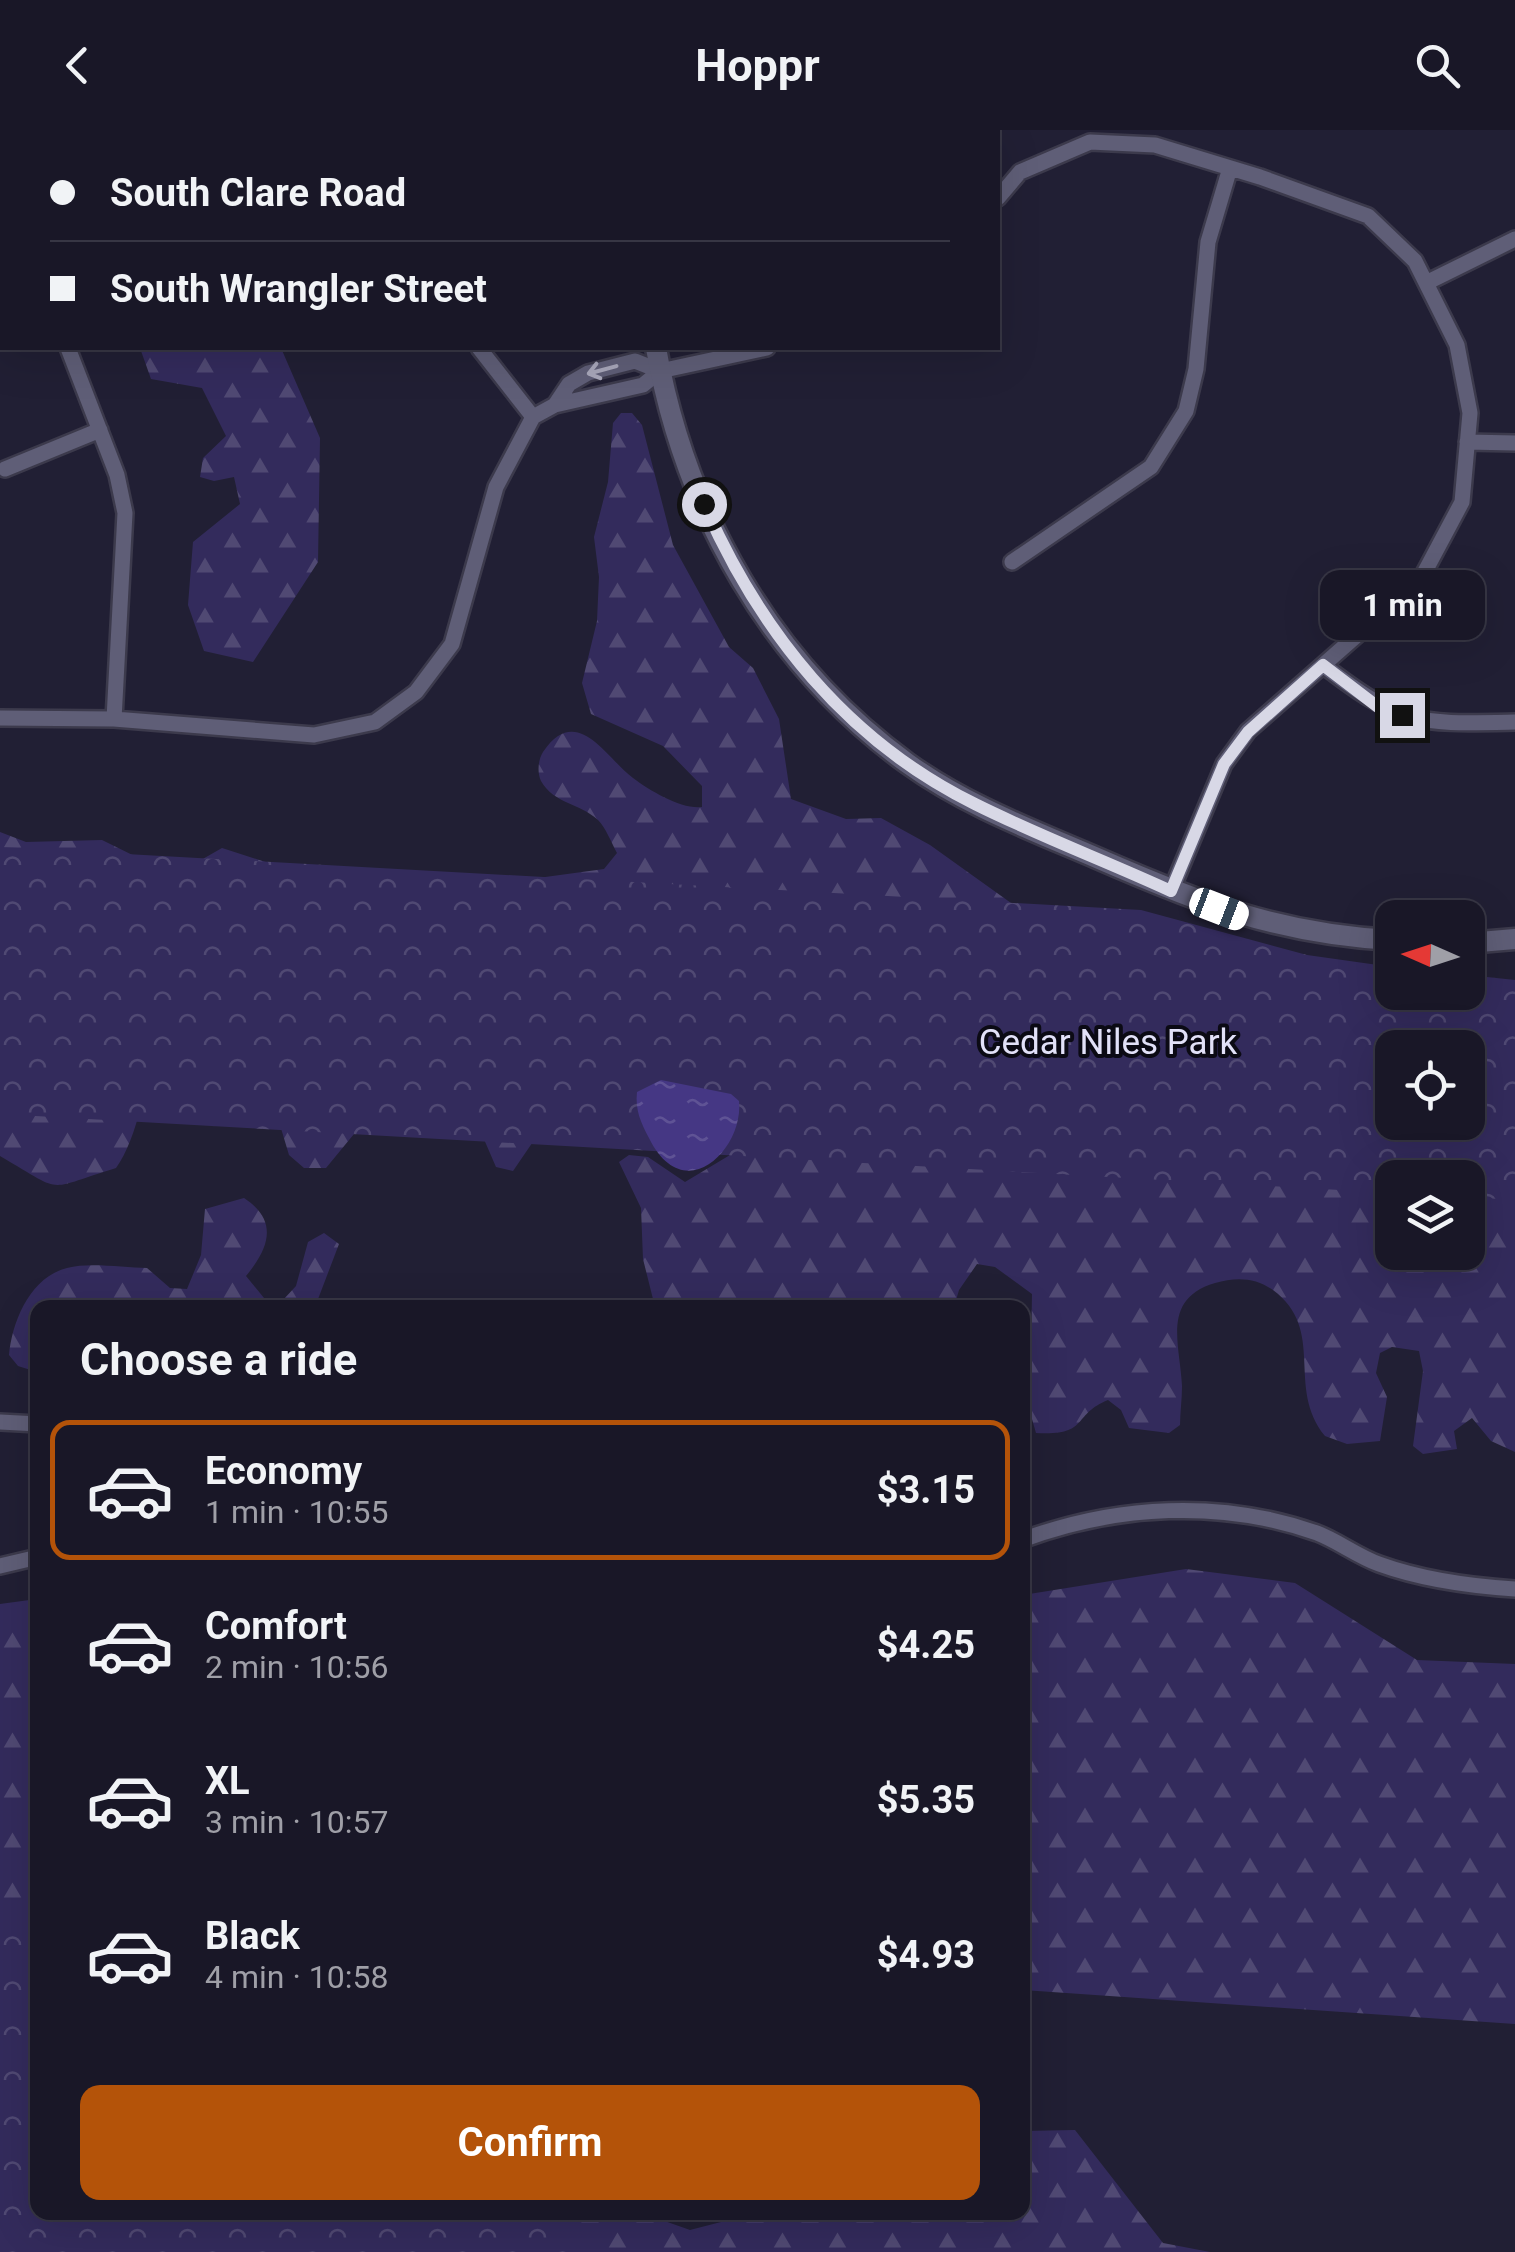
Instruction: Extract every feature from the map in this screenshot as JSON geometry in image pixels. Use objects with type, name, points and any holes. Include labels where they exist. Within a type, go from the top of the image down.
[{"type":"street","points":[[1000,196],[1020,172],[1090,142],[1154,145],[1230,168],[1368,216],[1415,261],[1457,345],[1470,412],[1462,502],[1421,579],[1248,732],[1224,764],[1171,891]]},
{"type":"street","points":[[1012,562],[1151,467],[1186,411],[1196,370],[1208,242],[1230,168]]},
{"type":"street","points":[[1426,283],[1515,238]]},
{"type":"street","points":[[69,350],[100,430],[125,513],[114,719]]},
{"type":"street","points":[[480,350],[534,417]]},
{"type":"street","points":[[656,350],[692,480],[723,545],[779,642],[828,697],[908,764],[972,803],[1171,891],[1247,920],[1332,937],[1375,939]]},
{"type":"street","points":[[0,718],[114,719],[314,735],[344,732],[398,708],[437,669],[452,644],[496,487],[534,417],[555,404],[643,385],[660,371],[758,350]]},
{"type":"street","points":[[555,404],[569,384],[588,372],[636,361],[660,371]]},
{"type":"street","points":[[5,470],[100,430]]},
{"type":"street","points":[[1468,442],[1515,443]]},
{"type":"street","points":[[1323,665],[1378,707],[1427,724],[1515,722]]},
{"type":"street","points":[[1485,941],[1515,940]]},
{"type":"street","points":[[0,1422],[30,1424]]},
{"type":"street","points":[[1030,1537],[1068,1523],[1135,1511],[1192,1510],[1259,1517],[1318,1534],[1375,1563],[1425,1579],[1515,1589]]},
{"type":"street","points":[[0,1566],[30,1559]]},
{"type":"green space","points":[[141,350],[282,350],[320,438],[318,562],[253,662],[204,651],[188,605],[193,542],[240,504],[234,477],[214,481],[200,477],[203,458],[226,436],[202,388],[151,379]]},
{"type":"green space","points":[[621,413],[632,413],[642,425],[673,545],[729,647],[753,668],[779,719],[791,799],[846,819],[881,818],[930,845],[1106,971],[1375,992],[1375,1010],[1485,1010],[1485,1001],[1515,1003],[1515,1452],[1491,1441],[1472,1418],[1454,1431],[1457,1449],[1423,1454],[1413,1446],[1423,1371],[1419,1351],[1392,1347],[1380,1353],[1376,1373],[1387,1397],[1380,1441],[1347,1444],[1325,1436],[1313,1417],[1308,1398],[1298,1323],[1289,1306],[1273,1290],[1252,1280],[1222,1281],[1198,1290],[1180,1312],[1180,1425],[1169,1433],[1129,1428],[1121,1410],[1108,1400],[1073,1428],[1036,1433],[1030,1412],[1032,1294],[995,1267],[977,1264],[956,1300],[653,1300],[643,1259],[641,1208],[619,1162],[629,1155],[648,1157],[685,1182],[730,1155],[541,1130],[513,1171],[496,1167],[480,1130],[378,1123],[354,1134],[326,1168],[304,1168],[289,1155],[201,860],[222,848],[284,868],[538,878],[604,869],[617,853],[604,827],[591,814],[546,789],[540,778],[543,752],[568,732],[591,739],[633,778],[657,794],[686,806],[702,807],[702,786],[663,746],[591,714],[582,683],[597,621],[599,577],[594,537],[608,482],[613,423]]},
{"type":"green space","points":[[0,832],[26,842],[102,840],[171,874],[149,1070],[129,1143],[116,1168],[65,1184],[47,1183],[0,1156]]},
{"type":"green space","name":"Cedar Niles Park","points":[[0,847],[1141,910],[1307,955],[1375,965],[1375,1010],[1485,1010],[1485,977],[1515,980],[1515,1200],[1485,1198],[1485,1160],[1375,1160],[1375,1192],[0,1114]]},
{"type":"green space","points":[[244,1198],[255,1207],[266,1225],[267,1235],[246,1276],[264,1298],[283,1300],[30,1300],[30,1370],[18,1366],[9,1355],[25,1302],[43,1281],[67,1268],[147,1268],[170,1288],[187,1289],[201,1255],[205,1209]]},
{"type":"green space","points":[[324,1233],[339,1244],[318,1300],[283,1300],[296,1286],[308,1242]]},
{"type":"green space","points":[[1186,1569],[1295,1583],[1417,1660],[1515,1664],[1515,2024],[1030,1990],[1030,1594]]},
{"type":"green space","points":[[30,1600],[30,2220],[662,2220],[690,2230],[729,2220],[1030,2220],[1030,2131],[1075,2130],[1163,2243],[1210,2252],[0,2252],[0,1604]]},
{"type":"green space","points":[[0,1927],[30,1928],[30,2220],[579,2220],[577,2252],[0,2252]]},
{"type":"water","points":[[661,1080],[731,1094],[739,1101],[732,1137],[709,1164],[694,1170],[679,1169],[663,1159],[649,1138],[639,1116],[637,1092]]},
{"type":"route","points":[[704,504],[748,594],[779,642],[828,697],[908,764],[972,803],[1171,891],[1224,764],[1248,732],[1323,665],[1378,707],[1402,715]]}]
